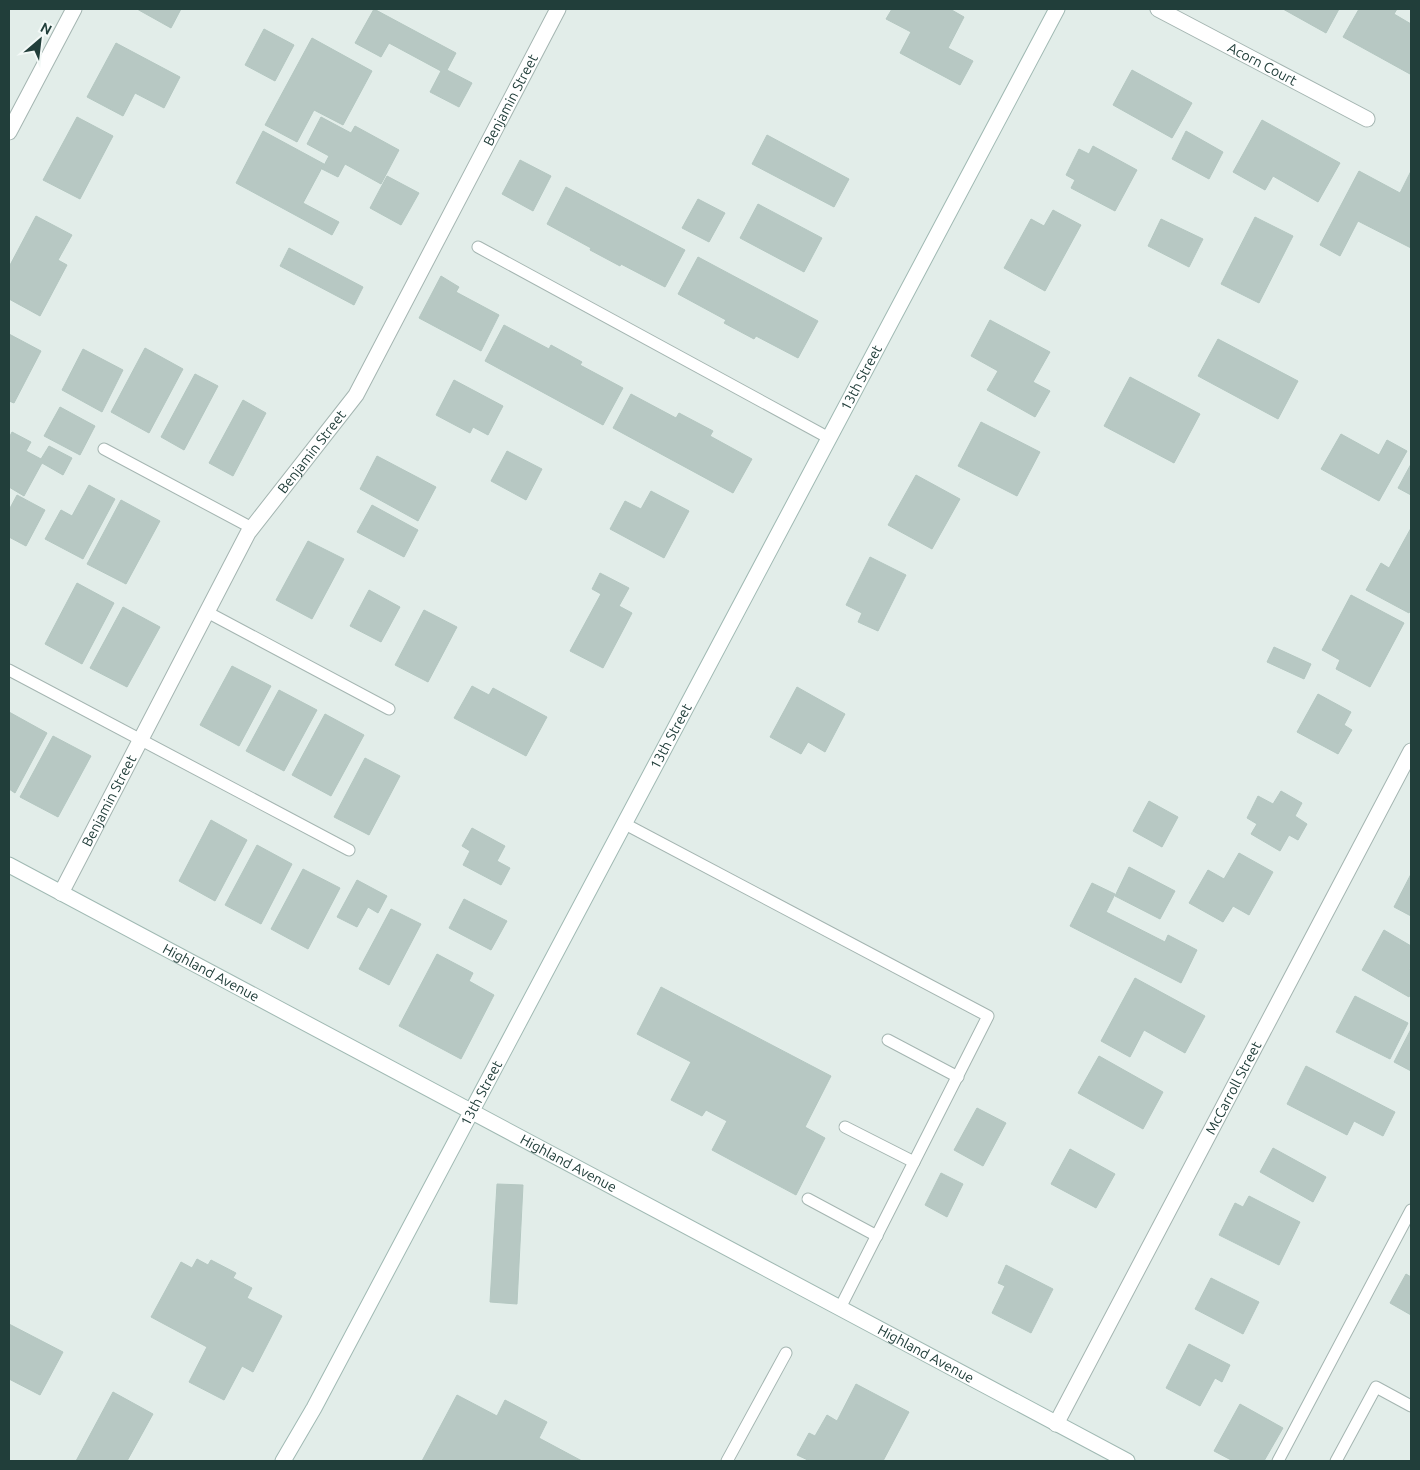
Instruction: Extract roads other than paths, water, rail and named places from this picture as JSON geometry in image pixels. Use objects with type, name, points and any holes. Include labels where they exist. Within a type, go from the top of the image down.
[{"type":"main road","points":[[9,132],[74,9]]},
{"type":"main road","name":"Benjamin Street","points":[[61,893],[248,533],[356,395],[558,9]]},
{"type":"main road","name":"13th Street","points":[[283,1461],[314,1408],[1057,9]]},
{"type":"main road","name":"Acorn Court","points":[[1158,9],[1367,119]]},
{"type":"main road","name":"McCarroll Street","points":[[1056,1424],[1411,752]]},
{"type":"main road","name":"Highland Avenue","points":[[9,865],[1127,1461]]},
{"type":"lane","points":[[478,247],[829,438]]},
{"type":"lane","points":[[104,449],[252,528]]},
{"type":"lane","points":[[207,612],[389,709]]},
{"type":"lane","points":[[9,670],[349,850]]},
{"type":"lane","points":[[625,824],[988,1016],[840,1308]]},
{"type":"lane","points":[[888,1040],[958,1076]]},
{"type":"lane","points":[[845,1126],[914,1162]]},
{"type":"lane","points":[[808,1199],[877,1236]]},
{"type":"lane","points":[[1278,1461],[1411,1210]]},
{"type":"lane","points":[[727,1461],[786,1353]]},
{"type":"lane","points":[[1336,1461],[1376,1388],[1411,1406]]}]
